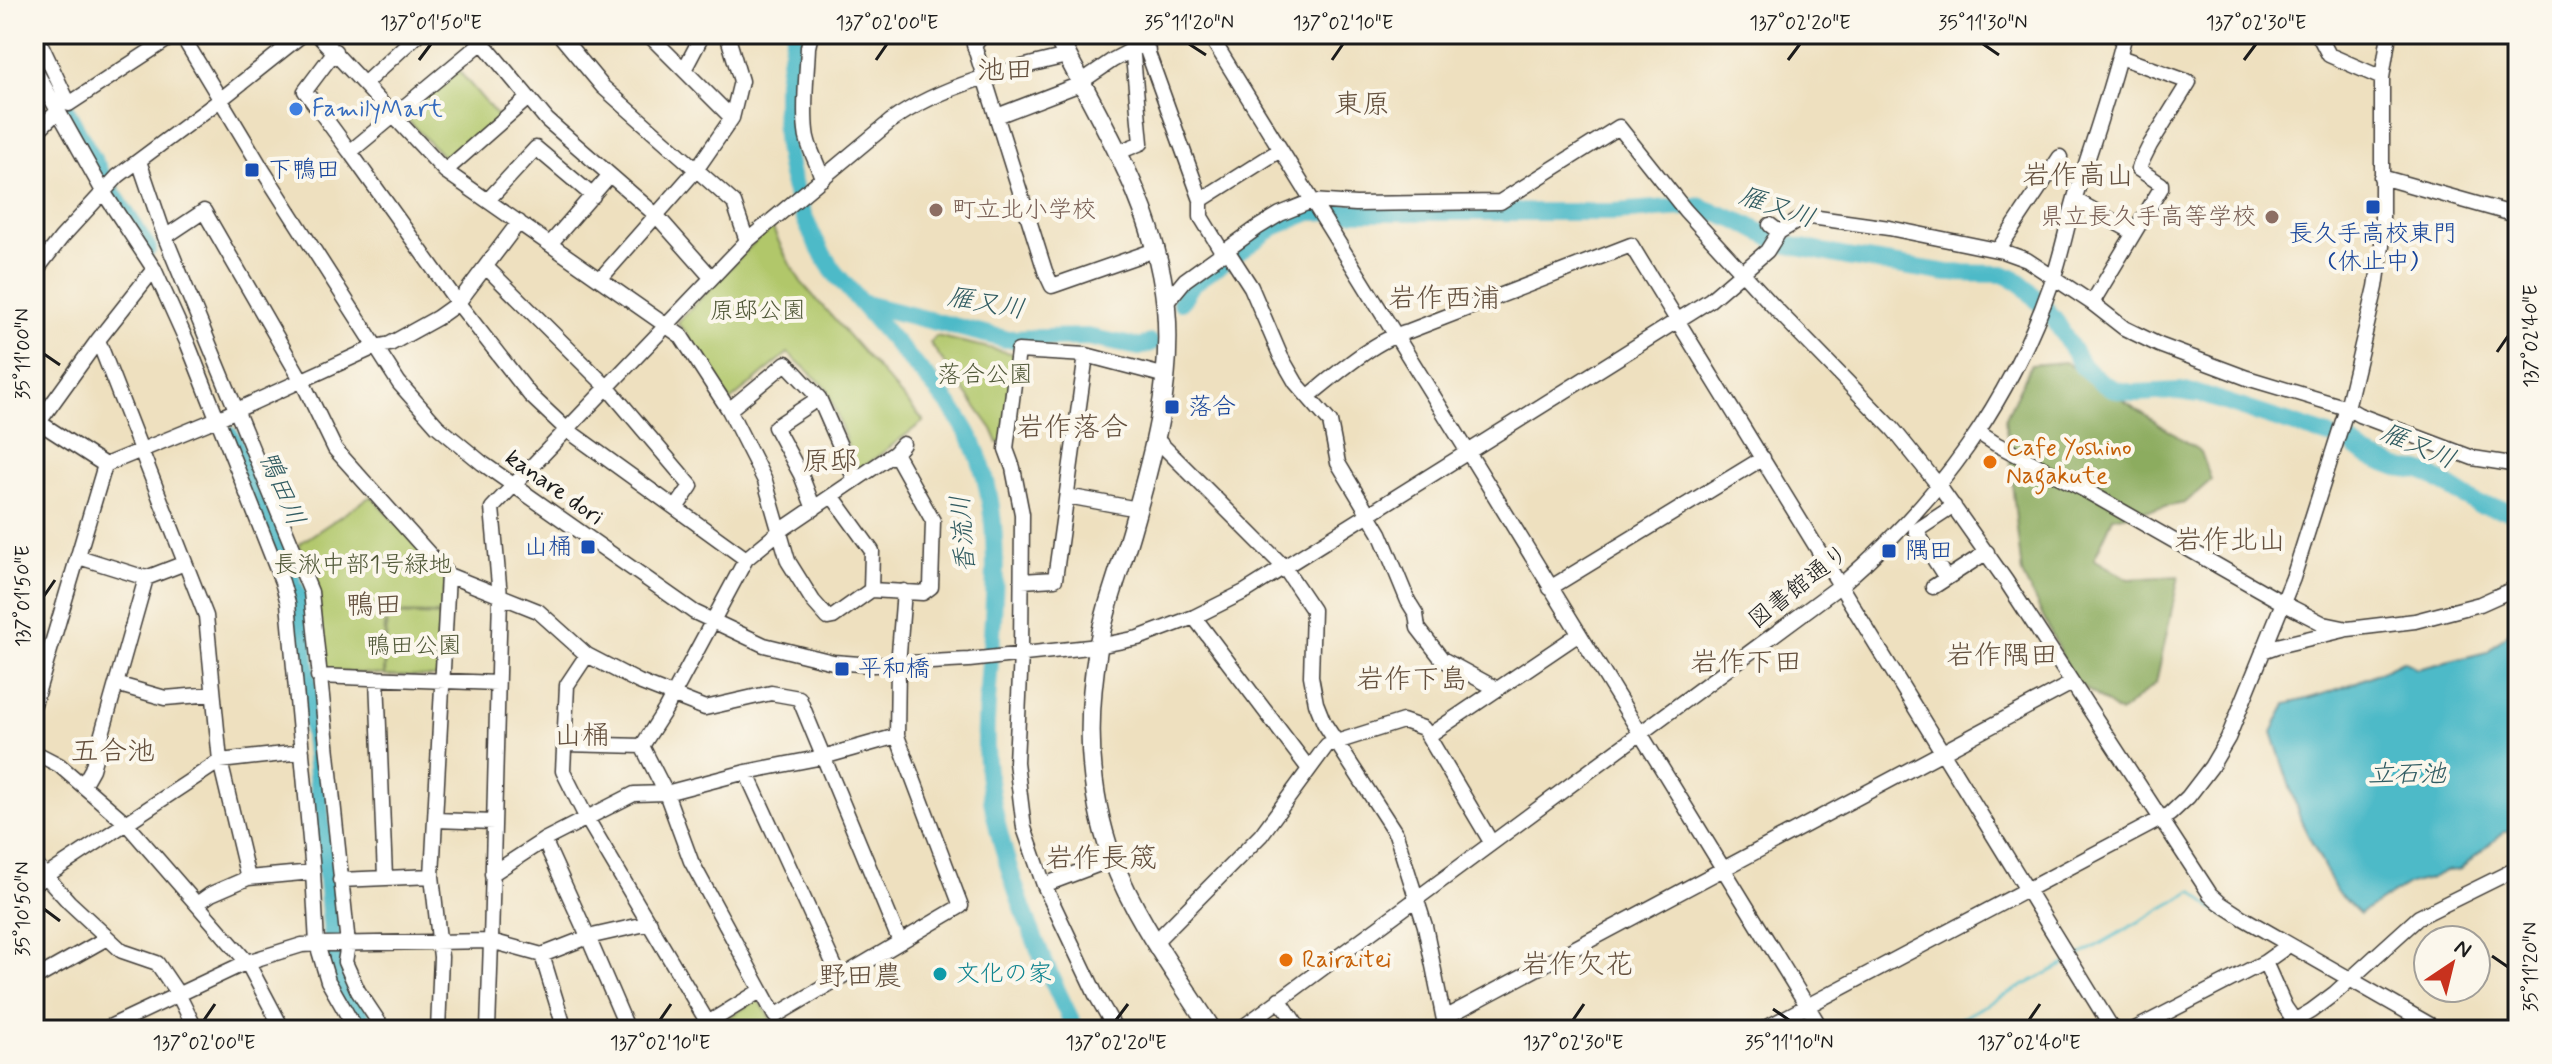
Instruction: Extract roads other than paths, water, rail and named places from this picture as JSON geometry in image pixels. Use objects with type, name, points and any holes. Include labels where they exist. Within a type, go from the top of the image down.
[{"type":"main road","points":[[1056,34],[1119,152],[1143,207],[1166,303],[1168,332],[1166,376],[1157,440],[1098,646],[1090,735],[1098,804],[1113,859],[1132,901],[1212,1030]]},
{"type":"street","points":[[38,37],[69,104],[178,34]]},
{"type":"street","name":"kanare dori","points":[[178,34],[375,347],[399,383],[437,426],[513,486],[694,612],[764,645],[833,662],[898,665],[1098,646],[1138,638],[1194,617],[1246,591],[1678,321],[1743,274],[1767,251],[1774,234],[1801,219],[1811,217],[1889,228],[1998,250]]},
{"type":"street","points":[[34,273],[61,238],[118,176],[303,34]]},
{"type":"street","points":[[317,34],[445,171],[681,336],[729,410],[765,481],[780,531],[788,561],[813,601],[828,618],[871,590],[923,593],[931,587],[933,521],[899,449],[780,531],[746,559],[642,746]]},
{"type":"street","points":[[365,83],[418,34]]},
{"type":"street","points":[[559,34],[603,87],[734,203],[747,241]]},
{"type":"street","points":[[648,34],[732,118]]},
{"type":"street","points":[[684,70],[703,34]]},
{"type":"street","points":[[601,278],[696,170],[732,118],[741,81],[727,34]]},
{"type":"street","points":[[811,34],[805,130],[809,147],[817,161],[818,182]]},
{"type":"street","points":[[984,34],[974,45],[1052,286],[1155,250]]},
{"type":"street","points":[[997,116],[1075,86],[1132,42],[1147,41],[1162,34]]},
{"type":"street","points":[[1209,34],[1822,1030]]},
{"type":"street","name":"図書館通り","points":[[1239,1030],[1841,585],[1911,520],[1979,433],[2004,391],[2038,316],[2053,278],[2125,34]]},
{"type":"street","points":[[2318,34],[2329,55],[2382,78]]},
{"type":"street","points":[[1762,1030],[2170,814],[2211,767],[2228,738],[2283,603],[2347,408],[2376,287],[2382,246],[2382,78],[2389,34]]},
{"type":"street","points":[[350,152],[487,38],[547,120],[656,215],[711,277]]},
{"type":"street","points":[[1147,41],[1148,53],[1201,200],[1201,217],[1251,287],[1281,357],[1296,383],[1330,422],[1338,463],[1380,533],[1416,614],[1418,628],[1442,659],[1497,689]]},
{"type":"street","points":[[1119,152],[1141,143],[1132,42]]},
{"type":"street","points":[[335,51],[305,91],[458,303],[530,395],[566,429],[746,559]]},
{"type":"street","points":[[488,1030],[500,596],[492,508],[747,241],[891,121],[915,104],[983,77],[1067,56]]},
{"type":"street","points":[[2092,303],[2161,188],[2161,184],[2138,169],[2189,82],[2120,57]]},
{"type":"street","points":[[34,68],[104,193],[154,269],[187,342],[282,582],[288,603],[317,944],[328,981],[356,1030]]},
{"type":"street","points":[[445,171],[528,98]]},
{"type":"street","points":[[34,134],[57,112]]},
{"type":"street","points":[[1166,303],[1185,280],[1229,254],[1268,221],[1312,201],[1356,204],[1500,202],[1619,127],[1683,207],[1743,274],[1893,429],[1939,486],[1987,552],[2210,894],[2289,945],[2355,976],[2439,1030]]},
{"type":"street","points":[[488,200],[536,148],[593,196]]},
{"type":"street","points":[[1201,200],[1280,150]]},
{"type":"street","points":[[2060,157],[1998,250],[2027,260],[2124,328],[2159,345],[2247,378],[2347,408],[2473,458],[2518,465]]},
{"type":"street","points":[[139,161],[165,237],[311,592],[348,944],[345,962],[358,991],[384,1030]]},
{"type":"street","points":[[550,244],[609,176]]},
{"type":"street","points":[[2381,177],[2516,215],[2518,207]]},
{"type":"street","points":[[2075,200],[2133,232]]},
{"type":"street","points":[[165,237],[204,211],[302,381],[335,449],[448,575],[538,611],[587,655],[639,682],[705,708],[771,693],[799,698],[900,942]]},
{"type":"street","points":[[105,465],[237,411],[375,347],[390,344],[437,318],[458,303],[519,222]]},
{"type":"street","points":[[1309,396],[1394,334],[1409,331],[1631,245],[2113,1030]]},
{"type":"street","points":[[486,267],[608,388],[691,486],[676,508]]},
{"type":"street","points":[[105,465],[36,426],[154,269]]},
{"type":"street","points":[[98,340],[206,616],[220,761],[248,878]]},
{"type":"street","points":[[1116,1030],[1044,885],[1024,828],[1016,762],[1022,514],[1006,449],[1018,351],[1086,355],[1166,376]]},
{"type":"street","points":[[1022,581],[1055,579],[1086,355]]},
{"type":"street","points":[[729,410],[786,363],[819,398],[855,480]]},
{"type":"street","points":[[814,509],[801,475],[775,427],[819,398]]},
{"type":"street","points":[[1979,433],[2283,603],[2324,624],[2348,629]]},
{"type":"street","points":[[1157,440],[1284,567],[1313,610],[1313,691],[1324,723],[1396,834],[1425,926],[1445,1024],[2072,683]]},
{"type":"street","points":[[1550,588],[1763,458]]},
{"type":"street","points":[[34,704],[105,465]]},
{"type":"street","points":[[1067,496],[1138,509]]},
{"type":"street","points":[[833,497],[872,551],[871,590]]},
{"type":"street","points":[[1946,578],[1916,531],[1954,506]]},
{"type":"street","points":[[1933,587],[1987,552]]},
{"type":"street","points":[[79,557],[146,578],[185,563]]},
{"type":"street","points":[[438,1030],[441,957],[432,876],[448,575]]},
{"type":"street","points":[[83,785],[92,769],[146,578]]},
{"type":"street","points":[[2263,651],[2348,629],[2415,621],[2480,604],[2518,587]]},
{"type":"street","points":[[642,746],[666,793],[691,861],[775,1016],[961,906],[897,736],[898,665],[904,591]]},
{"type":"street","points":[[1194,617],[1309,769]]},
{"type":"street","points":[[1428,736],[1579,634]]},
{"type":"street","points":[[587,655],[567,685],[563,771],[586,817],[650,923],[705,1028],[760,991]]},
{"type":"street","points":[[318,676],[497,683]]},
{"type":"street","points":[[377,678],[385,877]]},
{"type":"street","points":[[116,684],[165,698],[213,694]]},
{"type":"street","points":[[1156,941],[1261,835],[1327,745],[1335,741],[1403,721],[1423,728],[1491,842]]},
{"type":"street","points":[[492,874],[544,840],[634,794],[666,793],[746,772],[823,757],[897,736]]},
{"type":"street","points":[[565,744],[642,746]]},
{"type":"street","points":[[34,752],[59,765],[126,823],[247,962],[283,1030]]},
{"type":"street","points":[[40,879],[220,761],[302,752]]},
{"type":"street","points":[[746,772],[840,978]]},
{"type":"street","points":[[435,820],[494,822]]},
{"type":"street","points":[[544,840],[628,1030]]},
{"type":"street","points":[[1044,885],[1113,859]]},
{"type":"street","points":[[34,863],[40,879],[122,951],[157,963],[178,994],[196,1030]]},
{"type":"street","points":[[2279,1030],[2298,1025],[2419,917],[2518,868]]},
{"type":"street","points":[[197,904],[211,894],[248,878],[313,872]]},
{"type":"street","points":[[340,880],[432,876]]},
{"type":"street","points":[[103,1030],[247,962],[302,945],[491,941],[542,955],[588,937],[650,923]]},
{"type":"street","points":[[34,979],[107,938]]},
{"type":"street","points":[[2133,1030],[2265,962],[2289,945]]},
{"type":"street","points":[[542,955],[565,1030]]},
{"type":"street","points":[[2265,962],[2285,1007],[2298,1025]]},
{"type":"street","points":[[1279,999],[1300,1030]]},
{"type":"water","name":"立石池","points":[[2518,624],[2518,829],[2504,832],[2459,870],[2446,871],[2408,884],[2360,914],[2336,891],[2301,821],[2272,732],[2286,704],[2346,686],[2403,661],[2417,669],[2487,652]]},
{"type":"waterway","name":"香流川","points":[[795,34],[786,85],[785,125],[790,169],[802,212],[834,272],[938,390],[966,429],[988,489],[995,555],[986,724],[992,801],[1001,841],[1027,921],[1076,1030]]},
{"type":"waterway","name":"鴨田川","points":[[34,52],[105,181],[148,248]]},
{"type":"waterway","name":"雁又川","points":[[1181,302],[1192,284],[1274,227],[1310,212],[1614,212],[1698,206],[1743,223],[1783,244],[1948,273],[2003,274],[2020,282],[2053,317],[2083,367],[2104,384],[2134,393],[2179,391],[2200,394],[2329,436]]},
{"type":"waterway","name":"雁又川","points":[[861,303],[1005,339],[1087,337],[1139,347],[1151,343]]},
{"type":"waterway","name":"鴨田川","points":[[231,436],[298,595],[334,955],[345,990],[369,1030]]},
{"type":"waterway","name":"雁又川","points":[[2345,439],[2367,456],[2432,476],[2478,505],[2518,514]]},
{"type":"waterway","points":[[2077,957],[2193,891],[2226,917]]},
{"type":"waterway","points":[[1938,1030],[2065,964]]},
{"type":"place","name":"FamilyMart","points":[[296,109]]},
{"type":"place","name":"下鴨田","points":[[252,170]]},
{"type":"place","name":"長久手高校東門 (休止中)","points":[[2373,207]]},
{"type":"place","name":"町立北小学校","points":[[936,210]]},
{"type":"place","name":"県立長久手高等学校","points":[[2272,217]]},
{"type":"place","name":"落合","points":[[1172,407]]},
{"type":"place","name":"Cafe Yoshino Nagakute","points":[[1990,462]]},
{"type":"place","name":"山桶","points":[[588,547]]},
{"type":"place","name":"隅田","points":[[1889,551]]},
{"type":"place","name":"平和橋","points":[[842,669]]},
{"type":"place","name":"Rairaitei","points":[[1286,960]]},
{"type":"place","name":"文化の家","points":[[940,974]]},
{"type":"district","name":"池田","points":[[1005,71]]},
{"type":"district","name":"東原","points":[[1362,105]]},
{"type":"district","name":"岩作高山","points":[[2078,176]]},
{"type":"district","name":"岩作西浦","points":[[1444,299]]},
{"type":"district","name":"岩作落合","points":[[1072,428]]},
{"type":"district","name":"原邸","points":[[830,462]]},
{"type":"district","name":"岩作北山","points":[[2230,541]]},
{"type":"district","name":"鴨田","points":[[374,606]]},
{"type":"district","name":"岩作隅田","points":[[2002,656]]},
{"type":"district","name":"岩作下田","points":[[1746,663]]},
{"type":"district","name":"岩作下島","points":[[1412,680]]},
{"type":"district","name":"山桶","points":[[582,736]]},
{"type":"district","name":"五合池","points":[[113,752]]},
{"type":"district","name":"岩作長筬","points":[[1101,859]]},
{"type":"district","name":"岩作欠花","points":[[1577,965]]},
{"type":"district","name":"野田農","points":[[860,977]]},
{"type":"park label","name":"原邸公園","points":[[758,311]]},
{"type":"park label","name":"落合公園","points":[[985,375]]},
{"type":"park label","name":"長湫中部1号緑地","points":[[363,565]]},
{"type":"park label","name":"鴨田公園","points":[[414,646]]}]
